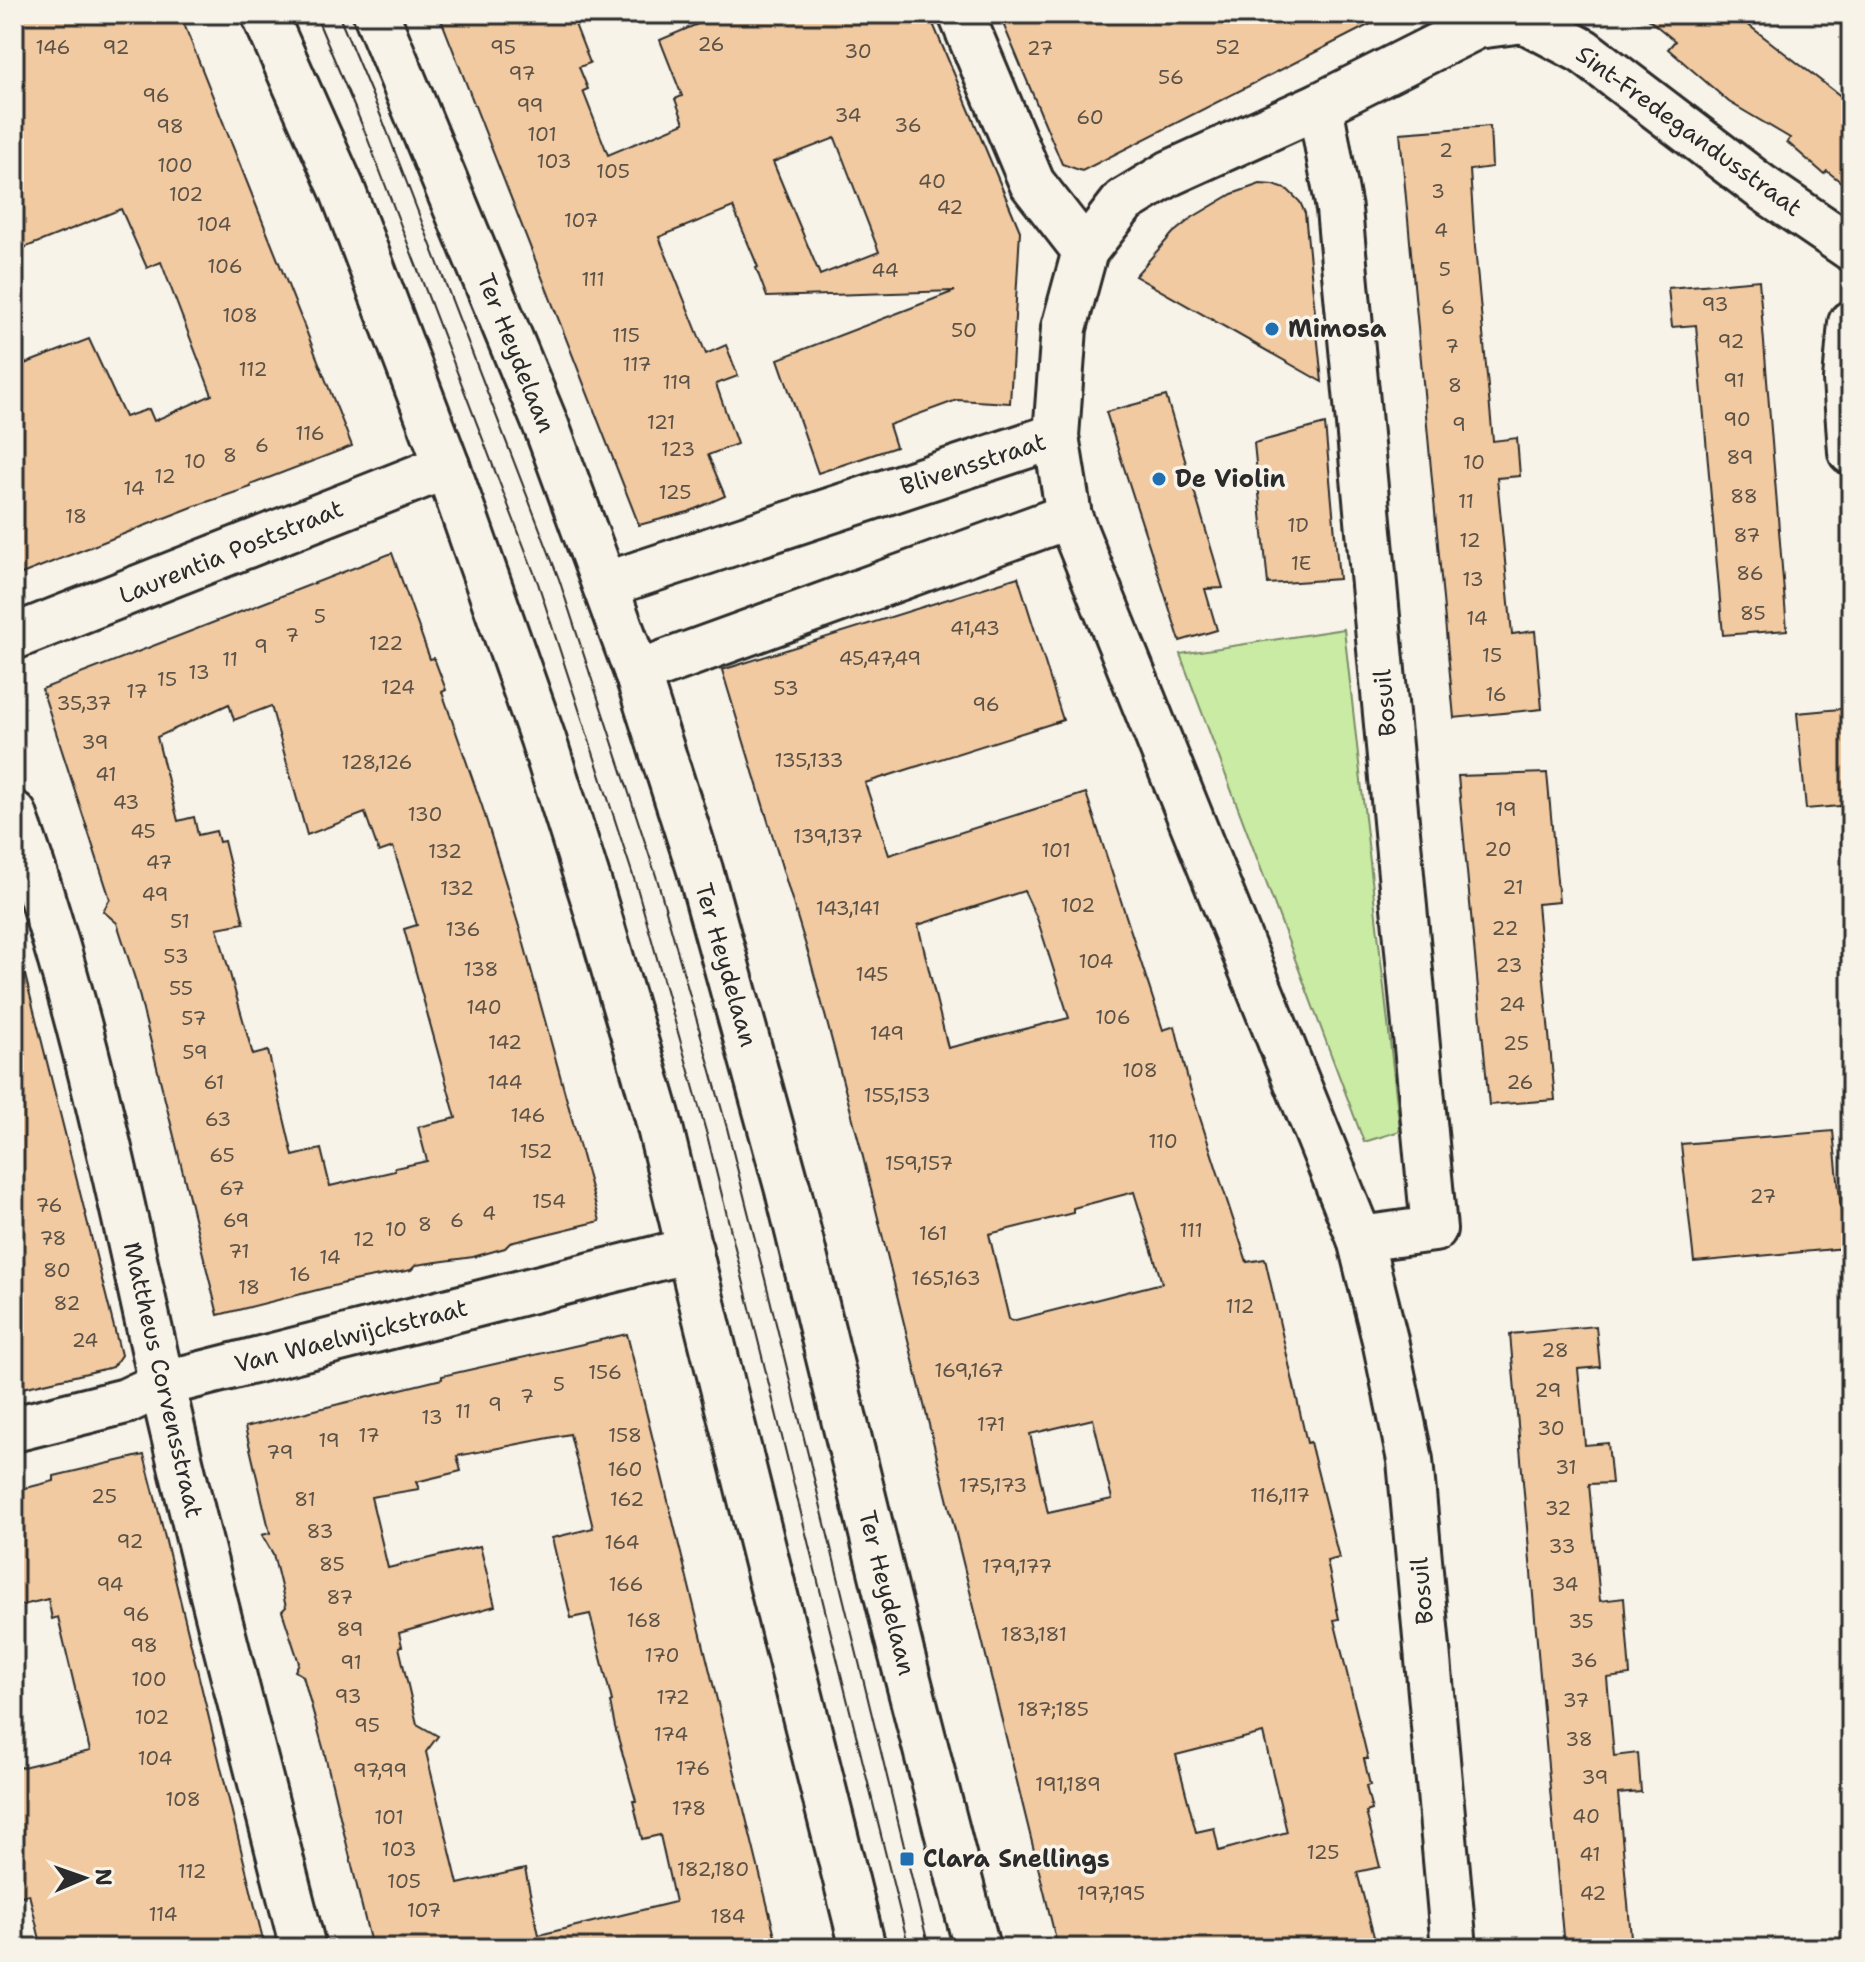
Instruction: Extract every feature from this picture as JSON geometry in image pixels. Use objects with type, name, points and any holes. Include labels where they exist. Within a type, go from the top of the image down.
[{"type":"street","points":[[264,14],[342,189],[447,466],[543,739],[593,897],[657,1115],[863,1948]]},
{"type":"street","name":"Ter Heydelaan","points":[[376,14],[547,428],[637,673],[700,870],[788,1190],[977,1948]]},
{"type":"street","points":[[961,14],[1032,183],[1085,251]]},
{"type":"street","points":[[1056,436],[1064,328],[1085,251],[1124,201],[1170,173],[1320,105],[1477,26],[1526,17]]},
{"type":"street","name":"Sint-Fredegandusstraat","points":[[1526,17],[1583,51],[1760,186],[1851,248]]},
{"type":"street","name":"Bosuil","points":[[1320,105],[1339,209],[1434,1229],[1360,1239]]},
{"type":"street","points":[[1851,323],[1846,380],[1851,452]]},
{"type":"street","name":"Blivensstraat","points":[[605,585],[1056,436],[1069,516]]},
{"type":"street","name":"Laurentia Poststraat","points":[[14,637],[447,466]]},
{"type":"street","points":[[637,673],[1069,516]]},
{"type":"street","name":"Bosuil","points":[[1069,516],[1360,1239],[1410,1460],[1454,1948]]},
{"type":"street","name":"Mattheus Corvensstraat","points":[[14,814],[39,882],[106,1134],[162,1384],[303,1948]]},
{"type":"street","name":"Van Waelwijckstraat","points":[[14,1429],[126,1401],[162,1384],[690,1250]]},
{"type":"green space","points":[[1344,629],[1400,1131],[1364,1142],[1180,654]]},
{"type":"building","points":[[14,14],[180,14],[352,446],[14,577],[14,368],[89,339],[125,417],[149,409],[154,421],[212,395],[161,262],[147,268],[121,209],[14,252]]},
{"type":"building","points":[[439,14],[571,14],[590,63],[579,67],[588,89],[583,91],[608,155],[684,123],[675,99],[682,96],[660,40],[721,14],[929,14],[1020,231],[1010,403],[957,400],[889,425],[896,447],[818,473],[778,359],[955,291],[767,297],[733,207],[659,237],[706,354],[726,345],[738,376],[716,384],[737,444],[708,455],[725,496],[688,512],[639,525]],"holes":[[[835,138],[879,252],[820,275],[773,162]]]},
{"type":"building","points":[[999,14],[1390,14],[1082,171],[1062,164]]},
{"type":"building","points":[[1642,14],[1734,14],[1851,104],[1851,190],[1827,171],[1824,174],[1787,142],[1790,138],[1729,102],[1668,49],[1675,41]]},
{"type":"building","points":[[1490,126],[1492,167],[1470,170],[1475,247],[1493,441],[1517,438],[1520,476],[1497,478],[1512,634],[1535,631],[1542,709],[1454,718],[1400,133]]},
{"type":"building","name":"Mimosa","points":[[1260,184],[1288,190],[1300,202],[1305,213],[1322,382],[1135,276],[1173,233],[1193,217],[1232,194]]},
{"type":"building","points":[[1759,280],[1787,630],[1723,635],[1696,325],[1672,327],[1668,288]]},
{"type":"building","name":"De Violin","points":[[1166,396],[1223,588],[1205,589],[1217,630],[1180,641],[1106,412]]},
{"type":"building","points":[[1325,424],[1339,579],[1268,584],[1254,443]]},
{"type":"building","points":[[392,553],[430,659],[434,658],[446,690],[442,692],[482,806],[521,933],[600,1221],[510,1243],[505,1248],[473,1257],[416,1265],[411,1270],[353,1281],[218,1315],[136,982],[117,923],[103,911],[110,899],[42,689]],"holes":[[[229,704],[234,720],[271,706],[307,835],[365,813],[379,852],[393,847],[417,925],[404,929],[456,1118],[418,1127],[427,1161],[330,1186],[321,1149],[293,1156],[268,1051],[253,1055],[217,928],[244,923],[224,841],[219,842],[216,831],[198,835],[194,817],[178,821],[157,737]]]},
{"type":"building","points":[[1018,577],[1063,720],[865,783],[889,855],[1086,793],[1163,1030],[1175,1026],[1189,1084],[1247,1262],[1265,1259],[1307,1443],[1310,1442],[1339,1558],[1327,1561],[1339,1619],[1334,1620],[1368,1759],[1364,1759],[1370,1785],[1366,1786],[1372,1810],[1366,1812],[1380,1867],[1357,1872],[1377,1948],[1058,1948],[861,1149],[810,959],[722,670]],"holes":[[[1024,891],[1037,918],[1069,1018],[948,1048],[918,925]],[[1134,1192],[1162,1283],[1012,1321],[989,1234],[1073,1213],[1073,1208]],[[1093,1419],[1112,1499],[1048,1513],[1030,1434]],[[1263,1733],[1287,1832],[1219,1851],[1214,1828],[1196,1832],[1176,1755]]]},
{"type":"building","points":[[1851,708],[1851,805],[1806,809],[1797,713]]},
{"type":"building","points":[[1547,773],[1559,902],[1537,904],[1555,1100],[1489,1105],[1458,776]]},
{"type":"building","points":[[25,975],[121,1355],[113,1367],[14,1390],[14,977]]},
{"type":"building","points":[[1833,1131],[1845,1248],[1694,1262],[1681,1144]]},
{"type":"building","points":[[1596,1326],[1600,1367],[1578,1369],[1585,1445],[1608,1443],[1612,1483],[1589,1484],[1600,1601],[1624,1598],[1630,1675],[1607,1678],[1614,1756],[1638,1753],[1641,1792],[1618,1794],[1632,1948],[1564,1948],[1510,1334]]},
{"type":"building","points":[[627,1334],[778,1948],[372,1948],[324,1751],[303,1676],[295,1671],[299,1663],[282,1611],[286,1607],[273,1554],[262,1535],[270,1533],[245,1427],[442,1379],[442,1376]],"holes":[[[570,1434],[593,1528],[552,1538],[571,1618],[590,1614],[612,1701],[615,1727],[636,1801],[633,1801],[642,1839],[660,1835],[675,1902],[539,1935],[525,1869],[458,1884],[426,1752],[438,1736],[417,1724],[399,1647],[402,1646],[399,1633],[495,1606],[480,1546],[388,1568],[371,1497],[419,1489],[416,1482],[461,1471],[457,1456]]]},
{"type":"building","points":[[144,1455],[265,1948],[42,1948],[29,1894],[14,1898],[14,1769],[90,1751],[58,1617],[52,1619],[48,1599],[14,1607],[14,1491],[54,1481],[54,1476]]},
{"type":"tram line","points":[[315,14],[365,132],[538,583],[638,891],[707,1135],[909,1948]]},
{"type":"tram line","points":[[338,14],[385,126],[559,579],[658,882],[727,1128],[929,1948]]},
{"type":"place","name":"Mimosa","points":[[1272,329]]},
{"type":"place","name":"De Violin","points":[[1159,479]]},
{"type":"place","name":"Clara Snellings","points":[[907,1859]]}]
